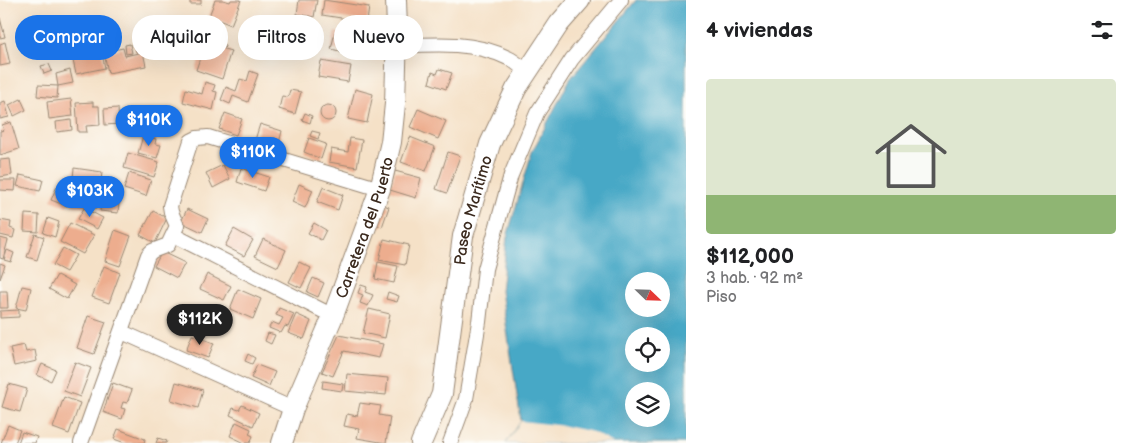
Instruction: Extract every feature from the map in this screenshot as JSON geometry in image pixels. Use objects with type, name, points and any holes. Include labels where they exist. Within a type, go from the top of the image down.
[{"type":"street","name":"Carretera del Puerto","points":[[396,0],[396,15]]},
{"type":"street","name":"Paseo Marítimo","points":[[421,443],[442,394],[463,236],[490,144],[516,89],[559,24],[580,0]]},
{"type":"street","points":[[450,443],[466,399],[479,322],[485,269],[511,176],[537,113],[572,59],[622,0]]},
{"type":"street","points":[[423,45],[447,44],[482,48],[510,58],[527,72]]},
{"type":"street","name":"Carretera del Puerto","points":[[282,443],[293,409],[333,316],[380,189],[391,142],[397,60]]},
{"type":"street","points":[[81,443],[148,255],[152,251],[168,245],[174,235],[177,226],[170,206],[191,141],[208,137],[380,189]]},
{"type":"street","points":[[174,235],[333,316]]},
{"type":"street","points":[[122,332],[293,409]]},
{"type":"water","points":[[636,0],[686,0],[686,443],[506,443],[521,421],[501,291],[507,237],[532,152],[570,79]]},
{"type":"pier","points":[[521,421],[565,426],[593,432],[613,443],[506,443]]},
{"type":"building","points":[[190,0],[201,0],[201,4],[190,4]]},
{"type":"building","points":[[215,0],[230,2],[231,0],[241,0],[231,25],[228,24],[228,15],[209,15]]},
{"type":"building","points":[[299,0],[317,0],[314,15],[297,14]]},
{"type":"building","points":[[324,0],[369,7],[368,15],[334,15],[334,17],[322,15]]},
{"type":"building","points":[[0,18],[5,37],[0,38]]},
{"type":"building","points":[[334,36],[334,50],[331,49]]},
{"type":"building","points":[[5,42],[10,64],[0,66],[0,44]]},
{"type":"building","points":[[130,44],[132,53],[126,54],[125,45]]},
{"type":"building","points":[[122,48],[125,56],[132,54],[132,60],[145,60],[146,66],[108,73],[106,60],[122,60]]},
{"type":"building","points":[[228,50],[231,51],[222,79],[196,70],[199,60],[228,60]]},
{"type":"building","points":[[73,60],[103,60],[105,68],[76,74]]},
{"type":"building","points":[[321,61],[351,66],[348,82],[318,77]]},
{"type":"building","points":[[49,64],[52,71],[44,74],[41,66]]},
{"type":"building","points":[[439,69],[452,73],[446,89],[429,83],[432,72],[437,74]]},
{"type":"building","points":[[70,70],[73,83],[58,86],[56,74]]},
{"type":"building","points":[[250,71],[258,74],[248,102],[233,96],[230,104],[221,100],[226,87],[236,91],[240,79],[247,81]]},
{"type":"building","points":[[205,82],[215,85],[213,91],[217,92],[213,110],[183,102],[186,89],[202,94]]},
{"type":"building","points":[[38,85],[58,86],[57,98],[37,96]]},
{"type":"building","points":[[355,89],[373,94],[367,123],[348,119]]},
{"type":"building","points":[[290,90],[301,92],[295,114],[279,109],[282,96],[288,97]]},
{"type":"building","points":[[21,99],[26,110],[14,116],[9,105]]},
{"type":"building","points":[[71,99],[73,116],[49,119],[47,102]]},
{"type":"building","points":[[5,101],[9,117],[0,119],[0,103]]},
{"type":"building","points":[[93,102],[93,106],[99,106],[100,125],[86,126],[87,132],[78,132],[76,103]]},
{"type":"building","points":[[328,105],[336,113],[328,121],[320,113]]},
{"type":"building","points":[[118,108],[119,124],[105,125],[104,109]]},
{"type":"building","points":[[149,109],[164,114],[156,136],[142,131]]},
{"type":"building","points":[[418,109],[446,121],[438,139],[410,127]]},
{"type":"building","points":[[225,113],[242,119],[236,135],[219,129]]},
{"type":"building","points":[[305,113],[312,116],[310,123],[302,120]]},
{"type":"building","points":[[71,120],[72,130],[57,132],[56,122]]},
{"type":"building","points":[[11,122],[19,149],[0,155],[0,131],[4,130],[2,125]]},
{"type":"building","points":[[260,124],[282,131],[278,147],[255,140]]},
{"type":"building","points":[[312,131],[320,133],[318,139],[310,136]]},
{"type":"building","points":[[143,136],[156,139],[155,144],[161,145],[157,158],[138,153]]},
{"type":"building","points":[[410,137],[435,147],[426,171],[401,162]]},
{"type":"building","points":[[309,138],[326,144],[321,159],[304,152]]},
{"type":"building","points":[[350,138],[362,140],[357,167],[329,162],[331,149],[348,152]]},
{"type":"building","points":[[448,152],[460,156],[447,193],[436,189]]},
{"type":"building","points":[[128,153],[159,162],[154,177],[124,168]]},
{"type":"building","points":[[10,159],[12,175],[0,177],[0,160]]},
{"type":"building","points":[[223,165],[230,179],[213,188],[206,173]]},
{"type":"building","points":[[74,168],[102,172],[101,181],[73,178]]},
{"type":"building","points":[[241,168],[269,177],[264,191],[237,182]]},
{"type":"building","points":[[395,171],[421,178],[416,198],[390,190]]},
{"type":"building","points":[[129,173],[151,180],[146,196],[124,189]]},
{"type":"building","points":[[20,175],[43,180],[40,191],[17,186]]},
{"type":"building","points":[[0,180],[16,180],[15,191],[0,190]]},
{"type":"building","points":[[75,181],[100,184],[97,208],[72,205]]},
{"type":"building","points":[[299,184],[313,190],[305,208],[292,202]]},
{"type":"building","points":[[57,186],[73,192],[67,206],[51,200]]},
{"type":"building","points":[[323,187],[343,195],[338,210],[317,202]]},
{"type":"building","points":[[102,191],[120,193],[118,213],[100,211]]},
{"type":"building","points":[[381,204],[389,207],[382,227],[374,224]]},
{"type":"building","points":[[84,208],[103,218],[97,229],[78,219]]},
{"type":"building","points":[[187,209],[208,219],[202,232],[181,222]]},
{"type":"building","points":[[153,211],[167,218],[155,243],[140,235]]},
{"type":"building","points":[[25,214],[39,215],[38,232],[24,231]]},
{"type":"building","points":[[48,218],[59,222],[55,237],[43,233]]},
{"type":"building","points":[[0,220],[11,222],[10,228],[15,230],[13,238],[0,235]]},
{"type":"building","points":[[70,223],[94,235],[83,254],[60,242]]},
{"type":"building","points":[[314,223],[326,230],[321,240],[308,233]]},
{"type":"building","points":[[234,229],[253,240],[244,256],[225,246]]},
{"type":"building","points":[[115,230],[131,236],[120,266],[105,261]]},
{"type":"building","points":[[35,234],[44,237],[37,260],[27,257]]},
{"type":"building","points":[[0,238],[8,240],[3,259],[0,258]]},
{"type":"building","points":[[263,239],[286,250],[278,267],[255,256]]},
{"type":"building","points":[[384,239],[409,245],[405,265],[379,260]]},
{"type":"building","points":[[63,248],[76,255],[66,272],[53,265]]},
{"type":"building","points":[[7,250],[14,253],[11,262],[4,260]]},
{"type":"building","points":[[162,252],[185,263],[177,278],[154,266]]},
{"type":"building","points":[[299,262],[311,268],[301,288],[289,282]]},
{"type":"building","points":[[378,262],[398,266],[394,283],[375,279]]},
{"type":"building","points":[[0,263],[5,265],[0,279]]},
{"type":"building","points":[[104,266],[120,273],[109,303],[92,297]]},
{"type":"building","points":[[207,274],[231,286],[224,300],[200,289]]},
{"type":"building","points":[[57,275],[75,285],[67,299],[49,289]]},
{"type":"building","points":[[313,278],[324,283],[318,297],[307,292]]},
{"type":"building","points":[[361,285],[367,287],[365,292],[373,295],[368,306],[360,303],[363,295],[358,293]]},
{"type":"building","points":[[22,286],[31,288],[26,310],[16,308]]},
{"type":"building","points":[[238,289],[261,299],[253,319],[230,309]]},
{"type":"building","points":[[0,291],[7,291],[8,308],[0,308]]},
{"type":"building","points":[[388,292],[399,296],[397,302],[386,299]]},
{"type":"building","points":[[279,308],[294,314],[288,327],[285,326],[281,333],[269,328],[272,322],[279,325],[283,318],[276,315]]},
{"type":"building","points":[[369,309],[390,314],[385,338],[363,333]]},
{"type":"building","points":[[19,310],[19,317],[0,318],[0,311]]},
{"type":"building","points":[[296,314],[311,321],[304,339],[288,333]]},
{"type":"building","points":[[88,316],[106,322],[94,354],[77,348]]},
{"type":"building","points":[[268,333],[275,335],[271,344],[265,341]]},
{"type":"building","points":[[192,335],[214,343],[208,358],[186,350]]},
{"type":"building","points":[[339,335],[383,344],[379,358],[344,351],[333,376],[322,372]]},
{"type":"building","points":[[24,345],[26,352],[35,350],[37,361],[14,366],[10,348]]},
{"type":"building","points":[[248,354],[255,358],[252,364],[245,361]]},
{"type":"building","points":[[75,362],[91,368],[80,397],[64,391]]},
{"type":"building","points":[[42,364],[56,370],[51,381],[37,375]]},
{"type":"building","points":[[257,365],[275,372],[269,386],[251,378]]},
{"type":"building","points":[[347,374],[388,378],[386,395],[345,391]]},
{"type":"building","points":[[323,381],[343,384],[342,391],[322,388]]},
{"type":"building","points":[[176,382],[203,390],[198,408],[171,400]]},
{"type":"building","points":[[113,383],[132,390],[127,403],[123,402],[121,408],[125,409],[122,419],[103,412]]},
{"type":"building","points":[[9,384],[27,389],[20,412],[2,407]]},
{"type":"building","points":[[64,397],[80,403],[69,434],[53,428]]},
{"type":"building","points":[[360,403],[381,406],[379,415],[390,417],[386,443],[357,438],[359,429],[344,426],[347,414],[357,416]]},
{"type":"building","points":[[242,405],[259,413],[253,426],[230,415],[233,408],[239,410]]},
{"type":"building","points":[[236,422],[251,429],[249,434],[253,436],[250,443],[245,443],[230,436]]},
{"type":"building","points":[[8,425],[20,430],[15,443],[1,443]]},
{"type":"building","points":[[118,429],[145,439],[144,443],[125,443],[114,439]]},
{"type":"building","points":[[22,432],[37,437],[35,443],[18,443]]},
{"type":"building","points":[[158,438],[167,441],[166,443],[156,443]]}]
